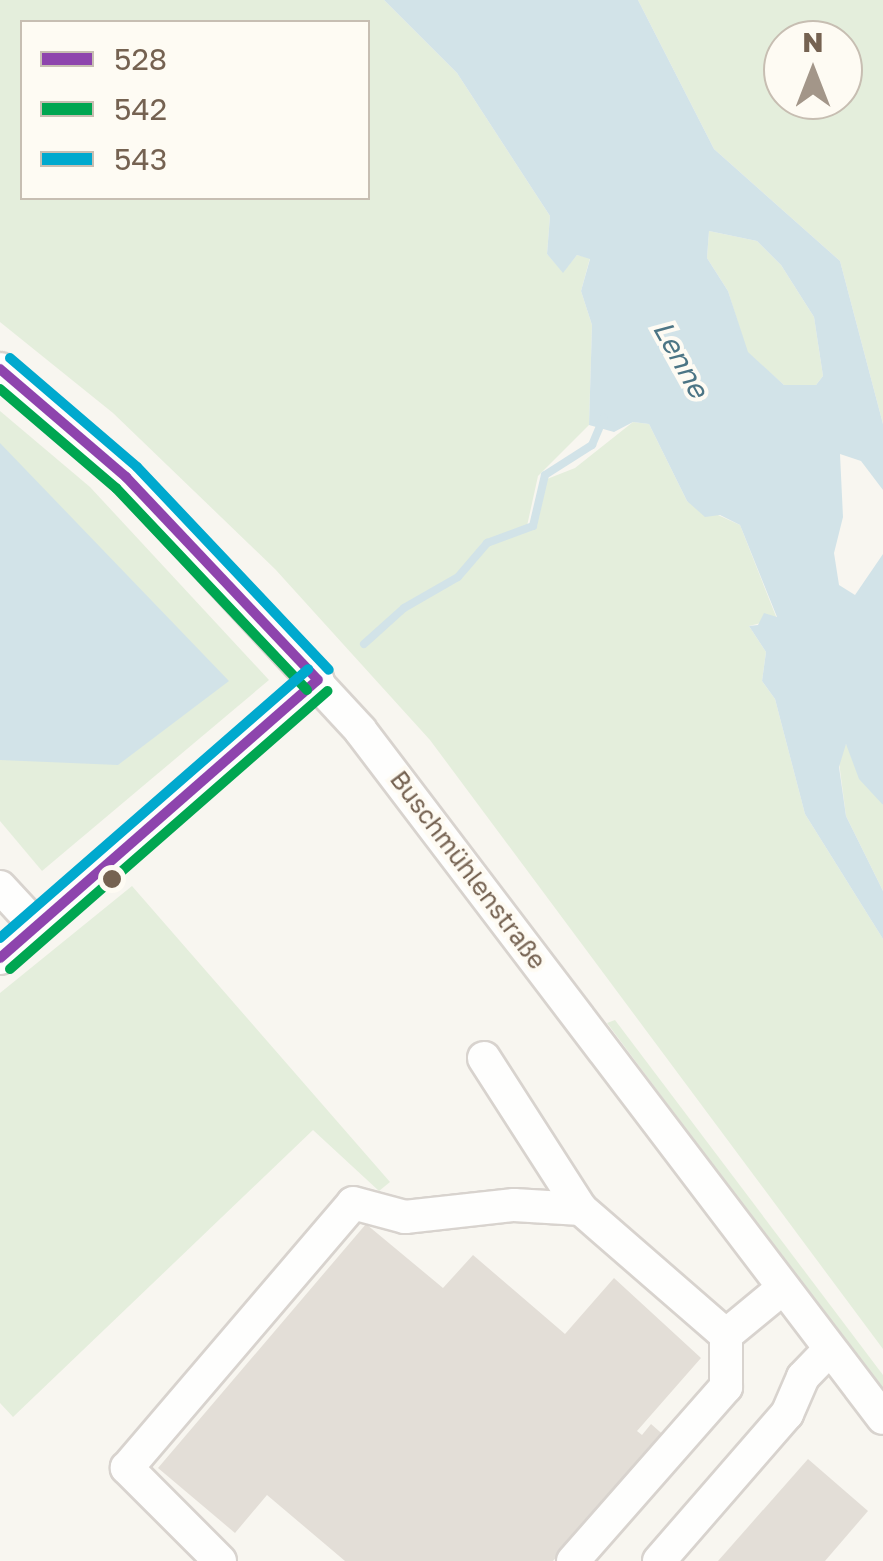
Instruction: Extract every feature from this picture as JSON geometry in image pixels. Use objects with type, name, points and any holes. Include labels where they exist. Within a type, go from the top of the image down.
[{"type":"street","name":"Buschmühlenstraße","points":[[0,369],[126,477],[318,680],[412,795],[883,1418]]},
{"type":"street","points":[[0,958],[318,680]]},
{"type":"street","points":[[0,888],[36,926]]},
{"type":"street","points":[[484,1058],[582,1209],[726,1334],[726,1387],[573,1561]]},
{"type":"street","points":[[220,1561],[127,1468],[354,1203],[405,1217],[514,1205],[582,1209]]},
{"type":"street","points":[[726,1334],[783,1288]]},
{"type":"street","points":[[658,1561],[787,1414],[803,1377],[829,1350]]},
{"type":"green space","points":[[0,0],[384,0],[457,73],[550,216],[547,254],[563,272],[577,255],[590,258],[581,291],[592,325],[589,425],[538,476],[527,526],[482,543],[465,566],[488,545],[535,528],[547,479],[575,468],[633,422],[649,424],[687,501],[740,525],[777,619],[749,626],[766,652],[762,681],[775,699],[805,814],[883,939],[883,1349],[430,740],[275,569],[113,413],[0,322]]},
{"type":"green space","points":[[638,0],[883,0],[883,424],[840,261],[714,149]]},
{"type":"green space","points":[[709,231],[757,241],[781,265],[814,317],[823,376],[816,385],[784,385],[747,352],[728,291],[707,258]]},
{"type":"green space","points":[[0,411],[90,487],[269,680],[42,871],[0,821]]},
{"type":"green space","points":[[846,744],[883,805],[883,891],[846,816],[838,755]]},
{"type":"green space","points":[[132,886],[390,1182],[379,1191],[313,1130],[13,1417],[0,1403],[0,993]]},
{"type":"green space","points":[[615,1020],[883,1375],[883,1393],[607,1023]]},
{"type":"water","name":"Lenne","points":[[384,0],[638,0],[714,149],[840,261],[883,424],[883,490],[861,461],[840,454],[843,517],[834,553],[839,585],[855,595],[883,554],[883,805],[859,779],[846,744],[839,767],[846,816],[883,891],[883,939],[805,814],[775,699],[762,681],[766,652],[749,626],[758,625],[764,613],[777,617],[740,525],[720,515],[705,517],[687,501],[649,424],[633,422],[614,432],[589,425],[592,325],[581,291],[590,259],[577,255],[563,273],[547,254],[550,216],[457,73]],"holes":[[[709,231],[757,241],[781,265],[814,317],[823,376],[816,385],[784,385],[748,352],[728,291],[707,258]]]},
{"type":"water","points":[[0,443],[229,681],[118,765],[0,760]]},
{"type":"building","points":[[366,1224],[443,1288],[473,1255],[565,1334],[614,1278],[701,1358],[637,1431],[642,1435],[651,1424],[667,1438],[553,1561],[345,1561],[267,1495],[235,1533],[158,1468]]},
{"type":"building","points":[[808,1459],[868,1511],[825,1561],[718,1561]]},
{"type":"waterway","points":[[364,644],[404,608],[458,577],[487,543],[533,526],[545,475],[592,445],[604,417]]},
{"type":"transit line","name":"543","points":[[10,358],[137,467],[329,670]]},
{"type":"transit line","name":"528","points":[[0,369],[126,477],[318,680]]},
{"type":"transit line","name":"542","points":[[0,389],[116,488],[307,690]]},
{"type":"transit line","name":"543","points":[[0,938],[308,669]]},
{"type":"transit line","name":"528","points":[[0,958],[318,680]]},
{"type":"transit line","name":"542","points":[[10,969],[328,691]]}]
